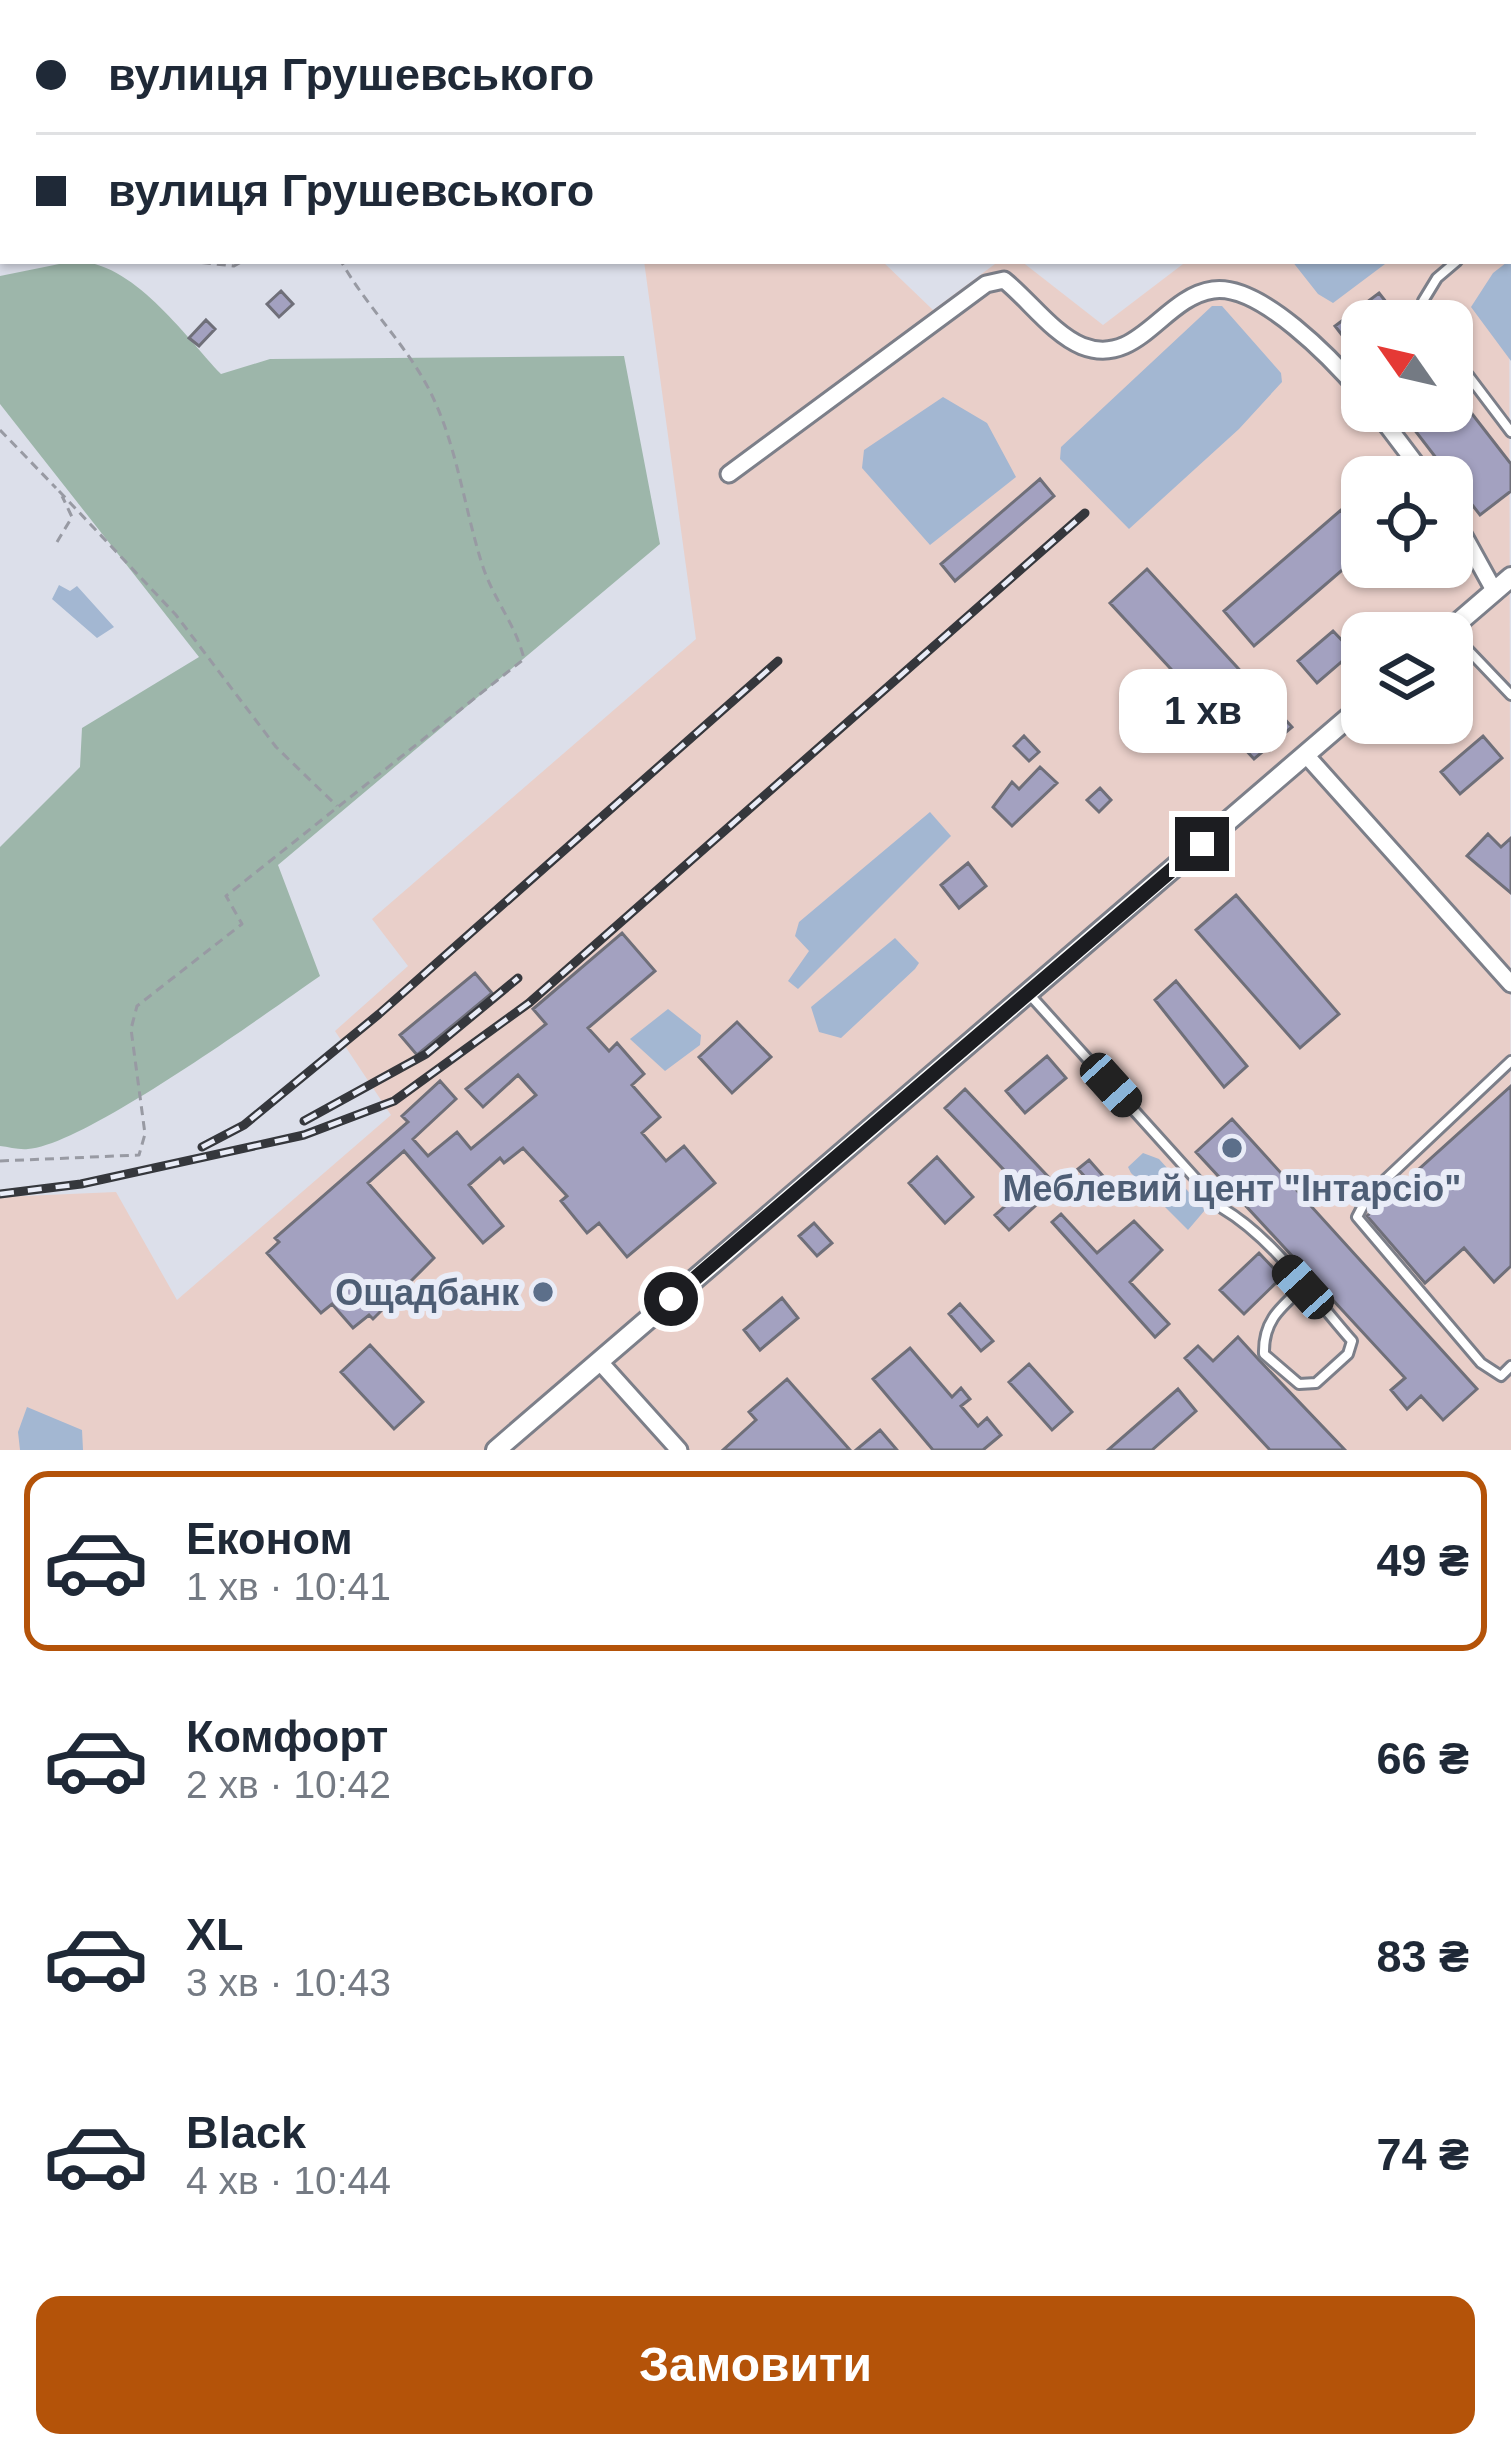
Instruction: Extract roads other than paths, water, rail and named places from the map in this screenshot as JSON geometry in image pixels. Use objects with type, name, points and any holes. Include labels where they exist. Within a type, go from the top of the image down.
[{"type":"street","points":[[730,474],[986,284],[1004,280],[1081,346],[1111,351],[1138,340],[1189,298],[1216,288],[1283,318],[1341,370]]},
{"type":"street","points":[[1392,432],[1410,456]]},
{"type":"street","points":[[1473,551],[1496,592]]},
{"type":"street","points":[[1472,612],[1511,578]]},
{"type":"street","points":[[496,1450],[1341,724]]},
{"type":"street","points":[[1306,755],[1511,984]]},
{"type":"street","points":[[599,1361],[679,1450]]},
{"type":"lane","points":[[1424,300],[1454,264]]},
{"type":"lane","points":[[1473,382],[1511,432]]},
{"type":"lane","points":[[1473,658],[1511,695]]},
{"type":"lane","points":[[1028,993],[1222,1208],[1243,1220],[1352,1341],[1348,1354],[1316,1383],[1299,1384],[1264,1354],[1264,1333],[1270,1318],[1303,1287]]},
{"type":"lane","points":[[1511,1061],[1368,1196],[1357,1217],[1481,1363],[1501,1376],[1511,1366]]},
{"type":"water","points":[[1294,264],[1385,264],[1333,303],[1318,294]]},
{"type":"water","points":[[1511,264],[1511,361],[1473,310],[1493,273]]},
{"type":"water","points":[[1212,306],[1222,306],[1281,373],[1282,382],[1239,429],[1129,529],[1060,459],[1061,447]]},
{"type":"water","points":[[943,397],[987,423],[1016,477],[930,545],[862,468],[864,450]]},
{"type":"water","points":[[59,585],[70,591],[77,586],[114,627],[97,638],[52,599]]},
{"type":"water","points":[[930,812],[951,836],[798,989],[788,981],[809,951],[795,936],[799,922]]},
{"type":"water","points":[[895,938],[919,963],[915,969],[841,1038],[819,1032],[811,1007]]},
{"type":"water","points":[[668,1009],[701,1035],[700,1045],[665,1071],[630,1039]]},
{"type":"water","points":[[1143,1153],[1159,1159],[1205,1210],[1188,1230],[1131,1173],[1128,1167]]},
{"type":"water","points":[[27,1407],[82,1430],[83,1450],[20,1450],[18,1432]]},
{"type":"railway","points":[[0,1194],[81,1184],[304,1135],[394,1101],[529,1003],[1085,513]]},
{"type":"railway","points":[[202,1147],[244,1125],[379,1014],[778,661]]},
{"type":"railway","points":[[304,1121],[426,1054],[518,978]]},
{"type":"place","name":"Меблевий цент \"Інтарсіо\"","points":[[1232,1148]]},
{"type":"place","name":"Ощадбанк","points":[[543,1292]]}]
